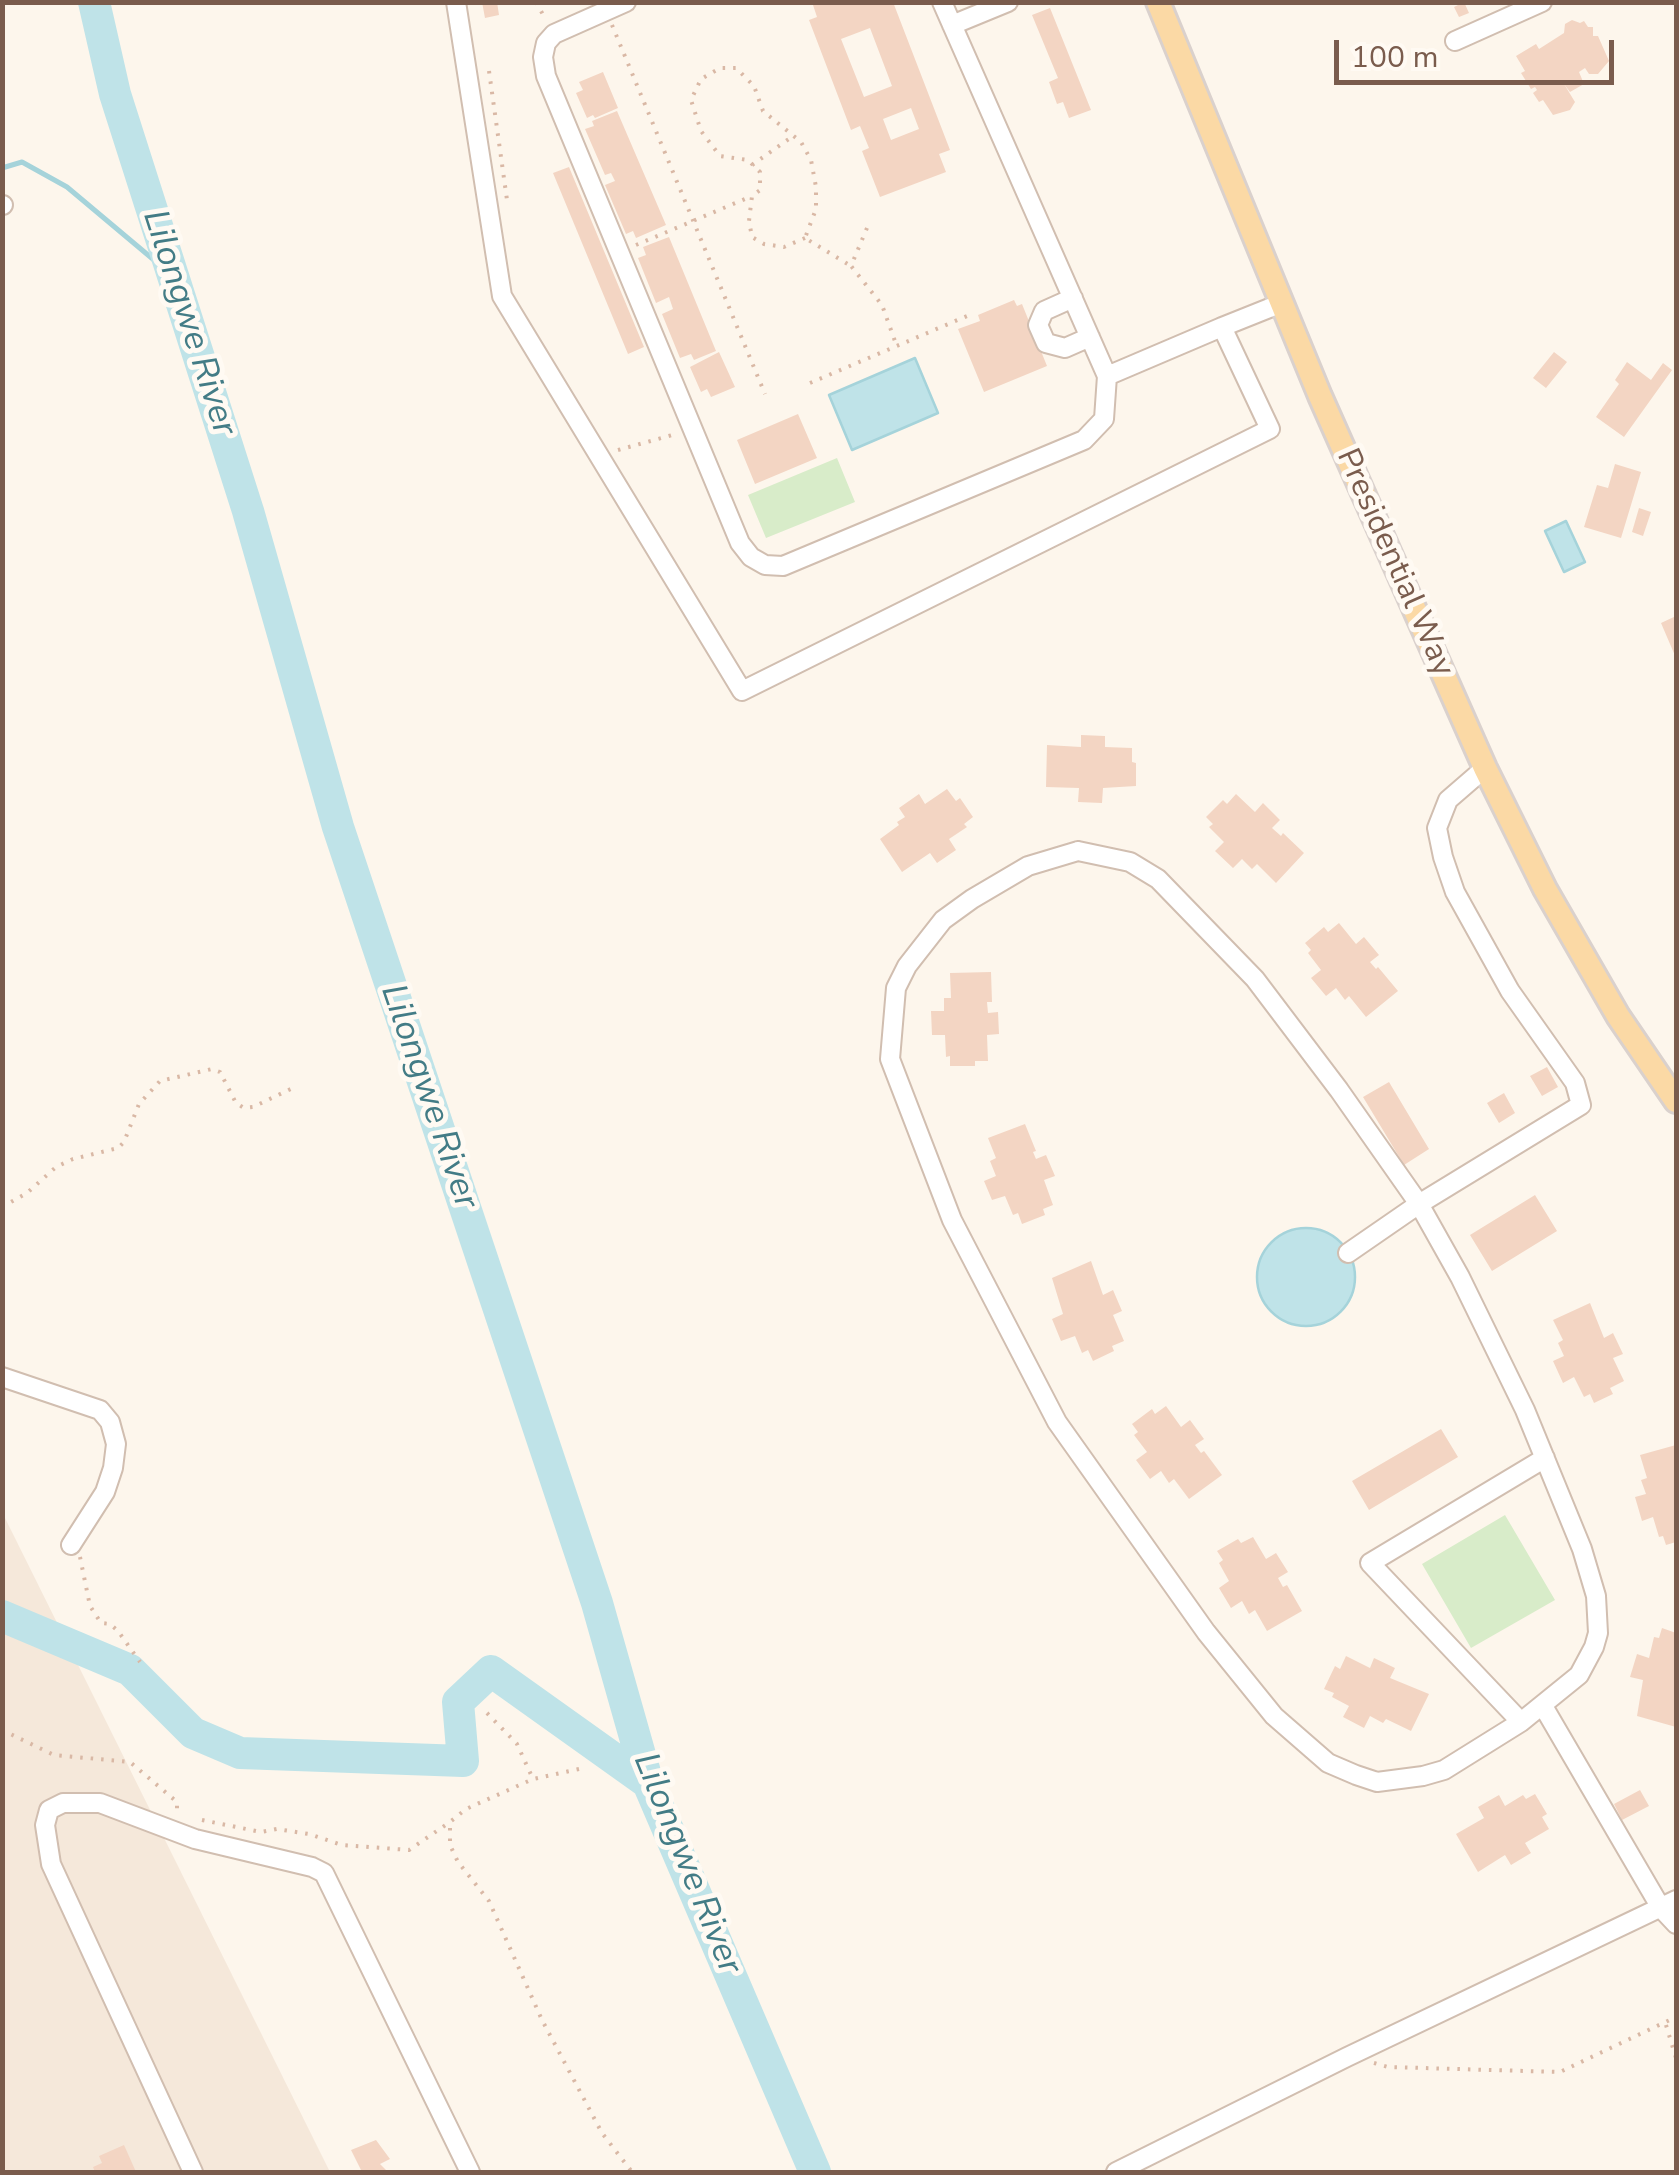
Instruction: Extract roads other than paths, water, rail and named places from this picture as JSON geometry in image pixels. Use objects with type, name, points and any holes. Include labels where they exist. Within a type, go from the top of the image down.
[{"type":"main road","name":"Presidential Way","points":[[1158,2],[1282,303],[1485,768],[1545,889],[1618,1016],[1676,1101]]},
{"type":"street","points":[[456,2],[502,296],[742,691],[1270,429],[1222,327]]},
{"type":"street","points":[[626,2],[554,34],[543,57],[546,76],[740,543],[751,557],[783,566],[1084,440],[1104,419],[1108,376],[942,2]]},
{"type":"street","points":[[952,25],[1008,2]]},
{"type":"street","points":[[1455,41],[1542,2]]},
{"type":"street","points":[[1073,298],[1044,311],[1038,325],[1046,343],[1065,348],[1090,337]]},
{"type":"street","points":[[1108,376],[1282,303]]},
{"type":"street","points":[[1348,1253],[1419,1204],[1581,1105],[1574,1083],[1510,991],[1455,892],[1443,857],[1436,828],[1448,800],[1485,768]]},
{"type":"street","points":[[1078,851],[1130,862],[1158,879],[1255,978],[1419,1204],[1526,1410],[1591,1576],[1598,1632],[1580,1674],[1521,1722],[1444,1770],[1377,1782],[1328,1763],[1274,1716],[1195,1616],[1057,1422],[952,1220],[890,1059],[896,988],[907,966],[944,920],[1028,866],[1078,851]]},
{"type":"street","points":[[2,1377],[100,1410],[110,1422],[116,1444],[114,1468],[105,1492],[71,1545]]},
{"type":"street","points":[[1521,1722],[1370,1562],[1544,1458]]},
{"type":"street","points":[[1544,1706],[1669,1904],[1676,1924]]},
{"type":"street","points":[[194,2172],[51,1864],[46,1826],[50,1810],[63,1803],[100,1804],[195,1839],[312,1866],[324,1873],[470,2172]]},
{"type":"street","points":[[1116,2172],[1364,2048],[1669,1904]]},
{"type":"water","points":[[915,358],[938,413],[852,450],[829,395]]},
{"type":"water","points":[[1566,521],[1585,562],[1564,572],[1545,531]]},
{"type":"water","points":[[1306,1228],[1325,1232],[1341,1242],[1351,1258],[1355,1277],[1351,1296],[1341,1312],[1325,1322],[1306,1326],[1287,1322],[1271,1312],[1261,1296],[1257,1277],[1261,1258],[1271,1242],[1287,1232]]},
{"type":"waterway","name":"Lilongwe River","points":[[94,2],[115,94],[248,511],[338,827],[597,1603],[648,1783],[815,2172]]},
{"type":"waterway","points":[[2,168],[22,162],[67,187],[173,276]]},
{"type":"waterway","points":[[2,1616],[130,1670],[193,1733],[240,1753],[463,1761],[458,1702],[491,1671],[648,1783]]}]
